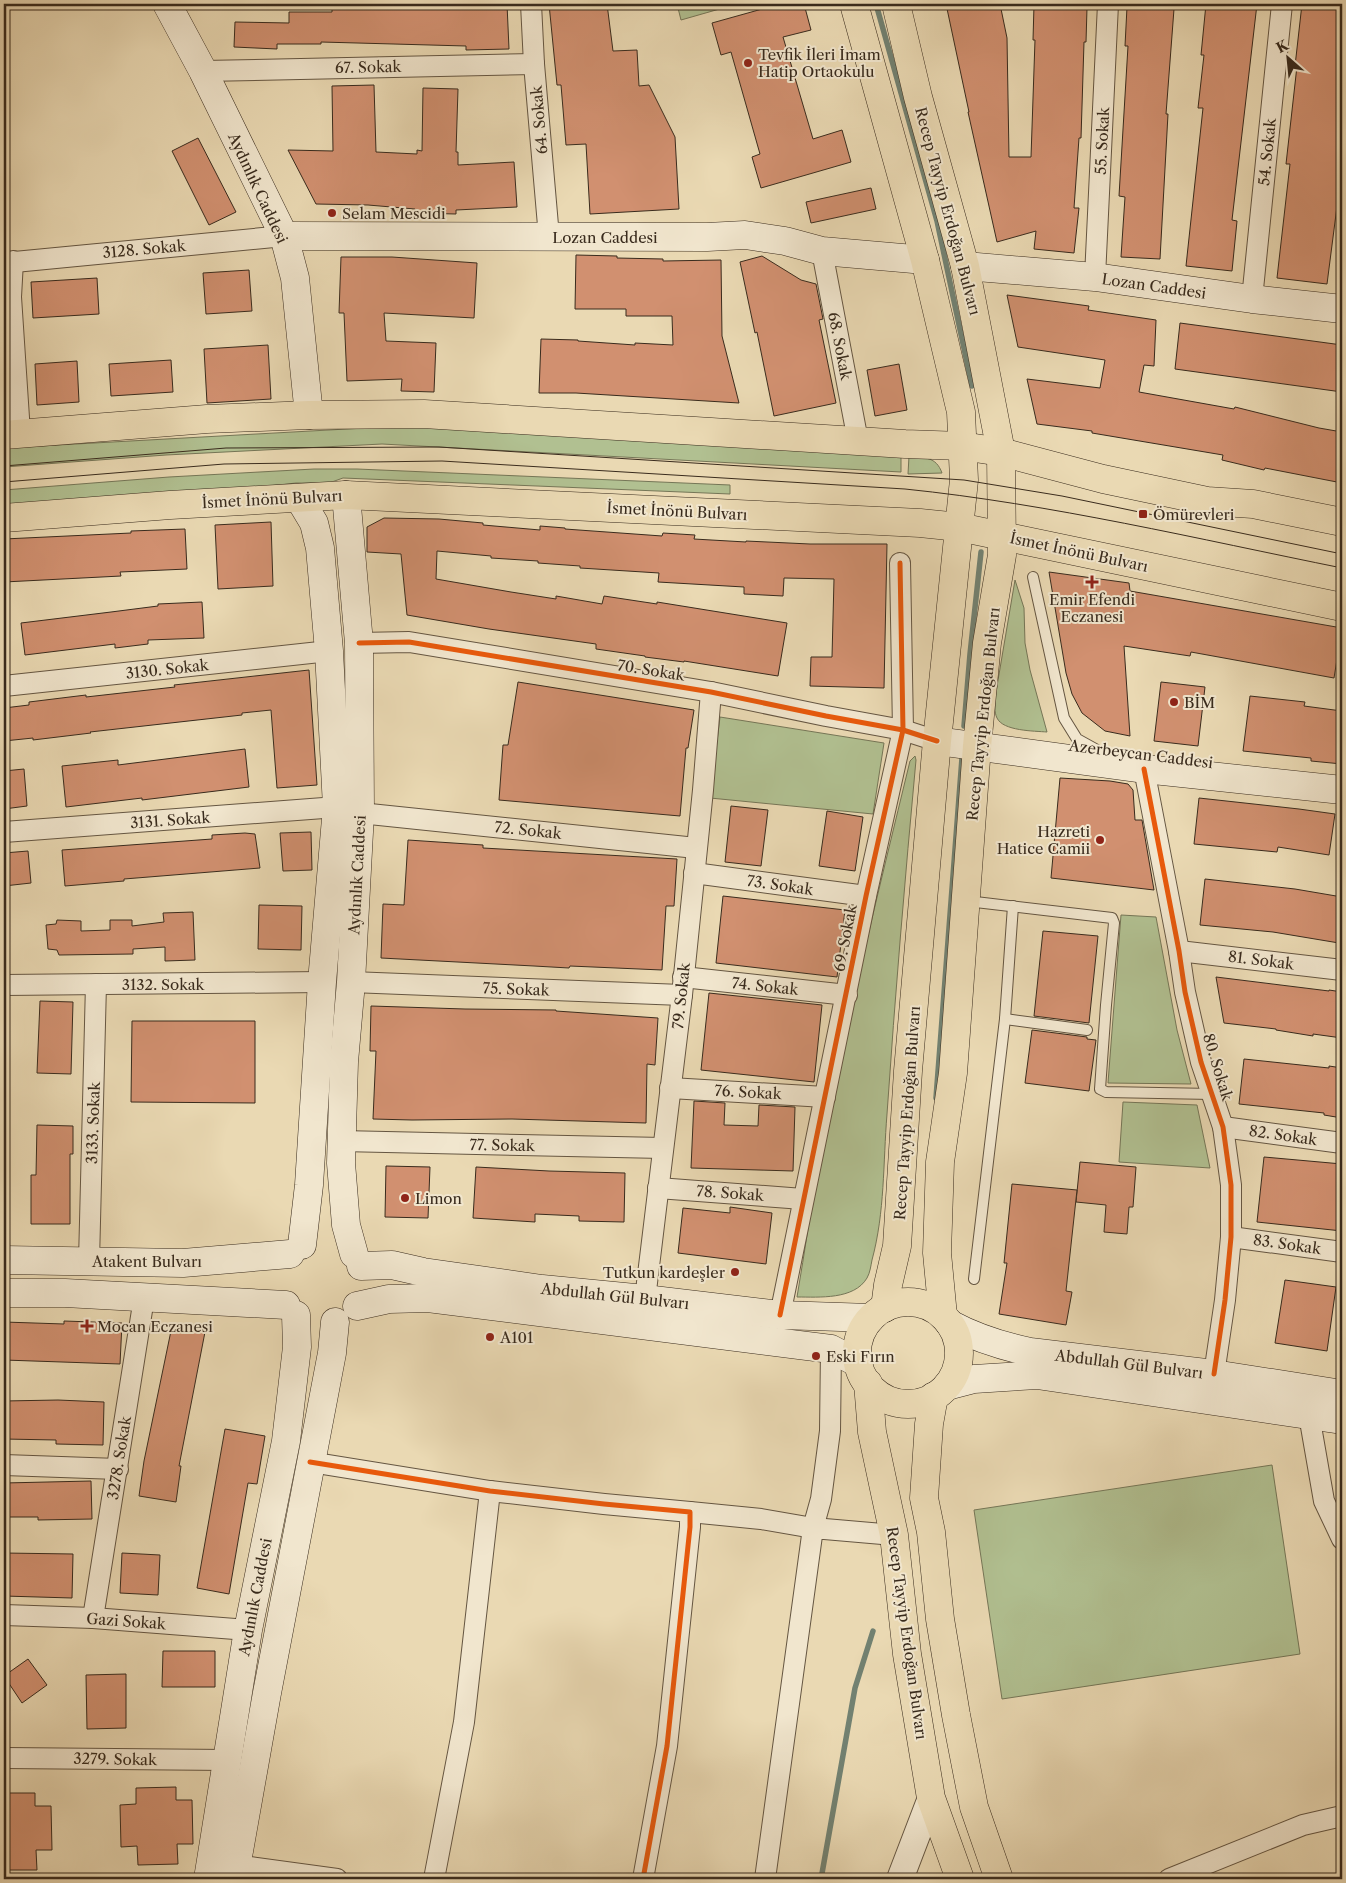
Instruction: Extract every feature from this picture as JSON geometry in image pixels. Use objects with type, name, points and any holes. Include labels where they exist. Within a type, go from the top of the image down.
[{"type":"main road","name":"Aydınlık Caddesi","points":[[167,4],[203,71],[284,236],[295,278],[309,415]]},
{"type":"main road","name":"Recep Tayyip Erdoğan Bulvarı","points":[[854,4],[945,263],[1001,452],[1002,555],[987,643],[953,1073],[940,1162],[937,1253],[947,1320]]},
{"type":"main road","name":"Recep Tayyip Erdoğan Bulvarı","points":[[878,1313],[888,1285],[897,1246],[908,1072],[937,741],[964,480],[961,412],[945,263],[918,96],[896,4]]},
{"type":"main road","name":"Lozan Caddesi","points":[[284,236],[708,237],[746,235],[785,241],[822,251],[1095,277],[1252,299],[1342,309]]},
{"type":"main road","points":[[12,434],[207,418],[424,414],[962,446],[1001,452],[1103,478],[1207,501],[1253,504],[1342,522]]},
{"type":"main road","name":"Aydınlık Caddesi","points":[[346,495],[359,643],[348,810],[351,982],[344,1062],[341,1141],[346,1225],[358,1260]]},
{"type":"main road","name":"İsmet İnönü Bulvarı","points":[[4,518],[170,505],[346,495],[920,523],[959,527],[1342,607]]},
{"type":"main road","name":"Aydınlık Caddesi","points":[[296,1250],[309,1185],[322,982],[348,810],[329,651],[320,548],[314,523],[299,498]]},
{"type":"main road","points":[[329,651],[359,643]]},
{"type":"main road","name":"Azerbeycan Caddesi","points":[[937,741],[1134,768],[1342,790]]},
{"type":"main road","points":[[315,1240],[330,1240],[343,1245],[358,1260],[364,1280],[362,1293],[357,1306],[347,1316],[335,1322],[322,1324],[308,1322],[291,1310],[281,1293],[280,1279],[283,1266],[296,1250],[315,1240]]},
{"type":"main road","name":"Atakent Bulvarı","points":[[4,1260],[183,1263],[296,1250]]},
{"type":"main road","name":"Abdullah Gül Bulvarı","points":[[358,1260],[423,1272],[542,1289],[780,1315],[878,1313]]},
{"type":"main road","points":[[4,1293],[144,1298],[291,1310]]},
{"type":"main road","name":"Abdullah Gül Bulvarı","points":[[357,1306],[389,1299],[428,1298],[831,1349],[863,1373]]},
{"type":"main road","points":[[941,1391],[918,1403],[907,1404],[896,1402],[875,1392],[863,1373],[857,1351],[860,1339],[878,1313],[903,1302],[914,1302],[934,1309],[947,1320],[956,1333],[959,1354],[954,1376],[941,1391],[929,1424],[924,1498],[931,1532],[940,1619],[974,1807],[999,1879]]},
{"type":"main road","name":"Aydınlık Caddesi","points":[[208,1879],[248,1630],[286,1441],[298,1347],[291,1310]]},
{"type":"main road","name":"Abdullah Gül Bulvarı","points":[[947,1320],[970,1335],[1030,1352],[1214,1374],[1342,1394]]},
{"type":"main road","name":"Aydınlık Caddesi","points":[[235,1872],[310,1462],[332,1354],[335,1322]]},
{"type":"main road","name":"Recep Tayyip Erdoğan Bulvarı","points":[[863,1373],[872,1432],[894,1535],[907,1654],[932,1798],[960,1879]]},
{"type":"main road","name":"Abdullah Gül Bulvarı","points":[[941,1391],[974,1379],[1037,1375],[1342,1420]]},
{"type":"street","name":"64. Sokak","points":[[531,4],[534,64],[549,237]]},
{"type":"street","name":"55. Sokak","points":[[1095,277],[1108,4]]},
{"type":"street","name":"54. Sokak","points":[[1252,299],[1282,4]]},
{"type":"street","name":"67. Sokak","points":[[203,71],[534,64]]},
{"type":"street","name":"3128. Sokak","points":[[9,262],[284,236]]},
{"type":"street","name":"68. Sokak","points":[[822,251],[858,441]]},
{"type":"street","points":[[9,262],[12,297],[12,434]]},
{"type":"street","name":"69. Sokak","points":[[780,1315],[866,896],[904,730],[900,564]]},
{"type":"street","name":"70. Sokak","points":[[359,643],[408,642],[711,692],[904,730],[937,741]]},
{"type":"street","name":"3130. Sokak","points":[[4,686],[329,651]]},
{"type":"street","name":"79. Sokak","points":[[645,1299],[683,986],[711,692]]},
{"type":"street","name":"80. Sokak","points":[[1134,768],[1179,951],[1185,992],[1201,1062],[1223,1128],[1231,1185],[1231,1237],[1225,1300],[1214,1374]]},
{"type":"street","name":"3131. Sokak","points":[[4,832],[348,810]]},
{"type":"street","name":"72. Sokak","points":[[348,810],[696,848]]},
{"type":"street","name":"73. Sokak","points":[[694,874],[866,896]]},
{"type":"street","name":"81. Sokak","points":[[1179,951],[1342,970]]},
{"type":"street","name":"3132. Sokak","points":[[4,985],[322,982]]},
{"type":"street","name":"75. Sokak","points":[[351,982],[683,986]]},
{"type":"street","name":"3133. Sokak","points":[[89,1261],[96,984]]},
{"type":"street","name":"74. Sokak","points":[[683,986],[847,995]]},
{"type":"street","name":"76. Sokak","points":[[670,1088],[825,1097]]},
{"type":"street","name":"82. Sokak","points":[[1223,1128],[1342,1143]]},
{"type":"street","name":"77. Sokak","points":[[341,1141],[663,1148]]},
{"type":"street","name":"78. Sokak","points":[[658,1188],[803,1199]]},
{"type":"street","name":"83. Sokak","points":[[1231,1237],[1342,1252]]},
{"type":"street","name":"3278. Sokak","points":[[92,1618],[118,1469],[144,1298]]},
{"type":"street","points":[[765,1879],[813,1528],[821,1500],[830,1431],[831,1349]]},
{"type":"street","points":[[1310,1415],[1324,1501],[1342,1539]]},
{"type":"street","points":[[310,1462],[490,1491],[761,1519],[813,1528],[894,1535]]},
{"type":"street","points":[[4,1465],[118,1469]]},
{"type":"street","points":[[434,1879],[464,1722],[490,1491]]},
{"type":"street","points":[[643,1879],[667,1746],[690,1512]]},
{"type":"street","name":"Gazi Sokak","points":[[4,1615],[92,1618],[248,1630]]},
{"type":"street","name":"3279. Sokak","points":[[4,1758],[227,1760]]},
{"type":"street","points":[[900,1879],[932,1798]]},
{"type":"street","points":[[1169,1879],[1303,1825],[1342,1816]]},
{"type":"street","points":[[235,1872],[337,1879]]},
{"type":"lane","points":[[1032,577],[1064,718],[1077,739],[1134,768]]},
{"type":"lane","points":[[966,901],[1112,918],[1114,923],[1100,1089],[1106,1092],[1212,1094]]},
{"type":"lane","points":[[974,1279],[1005,1019],[1012,906]]},
{"type":"lane","points":[[1005,1019],[1087,1030]]},
{"type":"green space","points":[[677,4],[737,4],[681,20]]},
{"type":"green space","points":[[383,427],[473,428],[901,455],[901,472],[382,444],[166,455],[4,467],[4,448]]},
{"type":"green space","points":[[909,456],[933,461],[942,473],[908,474]]},
{"type":"green space","points":[[314,469],[357,469],[730,485],[730,494],[343,478],[329,483],[296,483],[223,491],[4,506],[4,490],[169,477]]},
{"type":"green space","points":[[1015,580],[1024,608],[1025,643],[1030,670],[1047,732],[1006,726],[1000,722],[995,713],[995,698]]},
{"type":"green space","points":[[720,717],[884,743],[873,814],[710,798]]},
{"type":"green space","points":[[915,756],[893,1026],[883,1187],[876,1242],[869,1274],[861,1285],[854,1290],[835,1296],[797,1297],[817,1176],[840,1059],[910,761]]},
{"type":"green space","points":[[1121,915],[1156,917],[1177,1030],[1191,1084],[1108,1083]]},
{"type":"green space","points":[[1123,1102],[1197,1105],[1210,1168],[1119,1162]]},
{"type":"green space","points":[[1272,1465],[1300,1654],[1002,1699],[974,1510]]},
{"type":"building","points":[[332,4],[507,4],[509,49],[466,50],[466,46],[321,42],[321,44],[277,44],[277,49],[234,47],[235,22],[289,23],[289,12],[332,12]]},
{"type":"building","points":[[549,4],[607,4],[613,51],[637,50],[639,86],[649,85],[675,137],[679,209],[590,214],[586,144],[566,145],[561,85],[557,85]]},
{"type":"building","points":[[780,4],[804,4],[811,30],[783,37],[813,139],[842,130],[851,162],[761,188],[752,157],[760,154],[731,52],[721,55],[712,23]]},
{"type":"building","points":[[946,4],[1000,4],[1007,38],[1009,157],[1031,157],[1035,40],[1033,40],[1034,5],[1087,8],[1081,138],[1079,138],[1074,208],[1079,208],[1074,253],[1034,249],[1036,231],[997,242]]},
{"type":"building","points":[[1206,4],[1257,4],[1232,220],[1237,221],[1232,271],[1186,266],[1203,108],[1198,108],[1204,55],[1201,55]]},
{"type":"building","points":[[1302,4],[1342,4],[1342,149],[1338,182],[1340,183],[1327,284],[1277,278],[1290,164],[1286,164]]},
{"type":"building","points":[[1127,7],[1174,9],[1166,114],[1168,114],[1160,259],[1121,257],[1125,197],[1119,196],[1128,46],[1125,46]]},
{"type":"building","points":[[374,85],[376,152],[417,154],[417,150],[422,151],[423,88],[458,89],[456,152],[458,152],[458,165],[514,162],[517,207],[456,210],[456,214],[415,213],[415,209],[368,205],[316,204],[288,150],[333,151],[332,86]]},
{"type":"building","points":[[198,138],[236,212],[209,225],[172,151]]},
{"type":"building","points":[[871,188],[876,209],[811,223],[806,202]]},
{"type":"building","points":[[576,255],[663,259],[663,261],[721,260],[722,336],[739,403],[576,393],[539,393],[541,339],[635,345],[635,343],[673,345],[672,316],[626,316],[626,309],[575,309]]},
{"type":"building","points":[[762,256],[801,280],[816,284],[823,319],[819,320],[836,403],[774,416],[757,332],[755,333],[740,262]]},
{"type":"building","points":[[341,257],[392,257],[477,263],[474,318],[384,313],[386,341],[436,343],[434,392],[401,391],[402,379],[347,381],[344,313],[339,313]]},
{"type":"building","points":[[249,270],[252,311],[206,314],[203,273]]},
{"type":"building","points":[[97,278],[99,314],[33,318],[31,282]]},
{"type":"building","points":[[1007,295],[1089,306],[1088,310],[1156,320],[1154,366],[1144,365],[1139,392],[1234,409],[1235,407],[1342,432],[1342,483],[1265,468],[1264,470],[1222,460],[1223,455],[1092,433],[1092,431],[1037,424],[1027,379],[1100,388],[1105,360],[1018,347]]},
{"type":"building","points":[[1180,323],[1342,345],[1342,392],[1175,369]]},
{"type":"building","points":[[268,345],[271,399],[207,403],[204,349]]},
{"type":"building","points":[[171,360],[173,392],[111,396],[109,364]]},
{"type":"building","points":[[77,361],[79,402],[37,405],[35,364]]},
{"type":"building","points":[[899,364],[907,410],[875,416],[867,370]]},
{"type":"building","points":[[384,518],[439,519],[540,530],[540,526],[662,536],[663,533],[695,535],[694,539],[746,542],[887,544],[884,688],[810,686],[811,657],[832,657],[834,579],[784,578],[783,596],[744,594],[744,587],[658,582],[659,573],[580,568],[580,566],[538,563],[538,561],[491,558],[491,556],[437,551],[436,579],[556,599],[556,596],[602,604],[604,596],[657,604],[657,602],[787,623],[778,676],[596,649],[596,644],[407,615],[401,554],[367,552],[367,527]]},
{"type":"building","points":[[271,522],[273,586],[218,589],[215,525]]},
{"type":"building","points":[[185,529],[187,569],[120,572],[121,576],[4,582],[4,539]]},
{"type":"building","points":[[1049,572],[1129,583],[1130,591],[1342,628],[1334,678],[1191,652],[1190,656],[1124,646],[1130,736],[1105,731],[1082,713],[1072,694],[1066,673]]},
{"type":"building","points":[[202,602],[204,638],[148,640],[148,644],[115,648],[115,644],[25,655],[21,623],[158,606],[158,604]]},
{"type":"building","points":[[309,670],[317,785],[277,788],[271,710],[33,740],[33,738],[4,741],[4,708],[29,705],[29,702],[175,687],[174,685]]},
{"type":"building","points":[[518,682],[694,710],[688,748],[686,748],[680,816],[499,800],[503,745],[508,745]]},
{"type":"building","points":[[1161,682],[1205,687],[1198,746],[1154,741]]},
{"type":"building","points":[[1250,696],[1305,702],[1304,706],[1342,711],[1342,764],[1311,761],[1311,758],[1243,751]]},
{"type":"building","points":[[245,749],[249,787],[66,807],[62,766],[118,760],[118,765]]},
{"type":"building","points":[[24,769],[27,806],[4,809],[4,771]]},
{"type":"building","name":"Hazreti Hatice Camii","points":[[1060,778],[1128,784],[1133,790],[1135,820],[1142,820],[1154,890],[1051,878]]},
{"type":"building","points":[[1199,798],[1335,814],[1329,855],[1278,847],[1277,852],[1194,844]]},
{"type":"building","points":[[731,806],[768,810],[761,866],[725,862]]},
{"type":"building","points":[[827,811],[863,817],[855,871],[819,866]]},
{"type":"building","points":[[311,832],[312,870],[283,871],[280,833]]},
{"type":"building","points":[[255,834],[260,868],[124,879],[124,881],[65,886],[62,850],[212,839],[212,835]]},
{"type":"building","points":[[408,840],[483,845],[483,848],[677,859],[674,906],[666,906],[662,970],[570,966],[569,968],[381,958],[383,904],[404,905]]},
{"type":"building","points":[[28,851],[31,883],[4,886],[4,853]]},
{"type":"building","points":[[1205,879],[1295,889],[1342,897],[1342,925],[1339,943],[1273,932],[1200,925]]},
{"type":"building","points":[[723,896],[845,910],[837,977],[716,963]]},
{"type":"building","points":[[259,905],[302,906],[301,950],[258,949]]},
{"type":"building","points":[[193,912],[195,960],[165,961],[165,947],[133,949],[133,954],[59,955],[57,950],[48,949],[46,925],[56,924],[57,920],[81,921],[81,931],[110,930],[110,920],[132,920],[132,926],[164,922],[163,913]]},
{"type":"building","points":[[1043,931],[1098,936],[1089,1023],[1034,1016]]},
{"type":"building","points":[[1216,977],[1342,992],[1342,1038],[1313,1034],[1313,1036],[1276,1029],[1224,1023]]},
{"type":"building","points":[[709,993],[822,1005],[814,1082],[701,1070]]},
{"type":"building","points":[[40,1001],[73,1002],[71,1074],[37,1073]]},
{"type":"building","points":[[371,1006],[556,1010],[658,1018],[655,1065],[647,1064],[646,1123],[512,1119],[373,1119],[376,1051],[370,1051]]},
{"type":"building","points":[[132,1021],[255,1021],[255,1103],[131,1102]]},
{"type":"building","points":[[1032,1030],[1087,1037],[1087,1039],[1096,1040],[1089,1091],[1025,1083]]},
{"type":"building","points":[[1244,1059],[1342,1068],[1342,1118],[1324,1115],[1324,1113],[1239,1104]]},
{"type":"building","points":[[694,1101],[725,1103],[724,1125],[758,1126],[759,1105],[795,1107],[793,1171],[691,1168]]},
{"type":"building","points":[[37,1125],[73,1126],[73,1154],[70,1154],[70,1224],[31,1224],[31,1175],[36,1175]]},
{"type":"building","points":[[1264,1157],[1342,1164],[1342,1231],[1257,1222]]},
{"type":"building","points":[[1080,1162],[1136,1167],[1133,1207],[1129,1207],[1127,1234],[1104,1232],[1106,1205],[1076,1202]]},
{"type":"building","points":[[386,1166],[430,1167],[428,1218],[385,1217]]},
{"type":"building","points":[[476,1167],[625,1173],[624,1222],[579,1221],[579,1216],[535,1214],[535,1222],[473,1218]]},
{"type":"building","points":[[1012,1184],[1077,1190],[1066,1291],[1072,1292],[1066,1325],[999,1314],[1007,1263],[1004,1263]]},
{"type":"building","points":[[730,1207],[772,1213],[766,1264],[678,1253],[683,1208],[730,1213]]},
{"type":"building","points":[[1285,1280],[1336,1287],[1327,1351],[1275,1343]]},
{"type":"building","points":[[64,1321],[122,1323],[120,1364],[4,1360],[4,1322],[64,1324]]},
{"type":"building","points":[[172,1326],[205,1332],[179,1466],[181,1466],[176,1502],[139,1496],[144,1461]]},
{"type":"building","points":[[58,1400],[104,1402],[103,1445],[56,1444],[56,1440],[4,1439],[4,1401]]},
{"type":"building","points":[[225,1429],[265,1436],[257,1484],[248,1483],[229,1594],[197,1588]]},
{"type":"building","points":[[91,1481],[92,1519],[38,1520],[38,1517],[4,1517],[4,1483]]},
{"type":"building","points":[[4,1553],[73,1554],[72,1598],[4,1596]]},
{"type":"building","points":[[122,1553],[160,1555],[158,1595],[120,1593]]},
{"type":"building","points":[[163,1651],[215,1651],[215,1687],[162,1687]]},
{"type":"building","points":[[28,1659],[47,1685],[22,1703],[4,1676]]},
{"type":"building","points":[[126,1674],[126,1728],[87,1729],[86,1675]]},
{"type":"building","points":[[176,1787],[176,1800],[192,1800],[193,1844],[177,1844],[178,1864],[138,1865],[137,1846],[121,1847],[120,1805],[136,1804],[136,1788]]},
{"type":"building","points":[[4,1793],[35,1793],[35,1806],[51,1806],[52,1850],[36,1850],[37,1870],[4,1870]]},
{"type":"waterway","points":[[876,4],[937,221],[972,386]]},
{"type":"waterway","points":[[964,726],[981,552]]},
{"type":"waterway","points":[[936,1098],[962,758]]},
{"type":"waterway","points":[[821,1879],[855,1688],[873,1631]]},
{"type":"tram line","points":[[4,466],[226,448],[439,447],[964,480],[1062,496],[1342,554]]},
{"type":"tram line","points":[[4,482],[224,464],[442,461],[905,489],[1069,513],[1342,568]]},
{"type":"cycle path","points":[[780,1315],[866,896],[903,730],[900,563]]},
{"type":"cycle path","points":[[359,643],[409,642],[711,692],[903,730],[937,741]]},
{"type":"cycle path","points":[[1144,769],[1179,951],[1185,992],[1201,1062],[1223,1127],[1231,1185],[1231,1237],[1225,1300],[1214,1374]]},
{"type":"cycle path","points":[[310,1462],[490,1491],[690,1512],[667,1746],[643,1879]]},
{"type":"place","name":"Tevfik İleri İmam Hatip Ortaokulu","points":[[748,63]]},
{"type":"place","name":"Selam Mescidi","points":[[332,213]]},
{"type":"place","name":"Ömürevleri","points":[[1143,514]]},
{"type":"place","name":"Emir Efendi Eczanesi","points":[[1092,582]]},
{"type":"place","name":"BİM","points":[[1174,702]]},
{"type":"place","name":"Hazreti Hatice Camii","points":[[1100,840]]},
{"type":"place","name":"Limon","points":[[405,1198]]},
{"type":"place","name":"Tutkun kardeşler","points":[[735,1272]]},
{"type":"place","name":"Mocan Eczanesi","points":[[87,1326]]},
{"type":"place","name":"A101","points":[[490,1337]]},
{"type":"place","name":"Eski Fırın","points":[[816,1356]]}]
